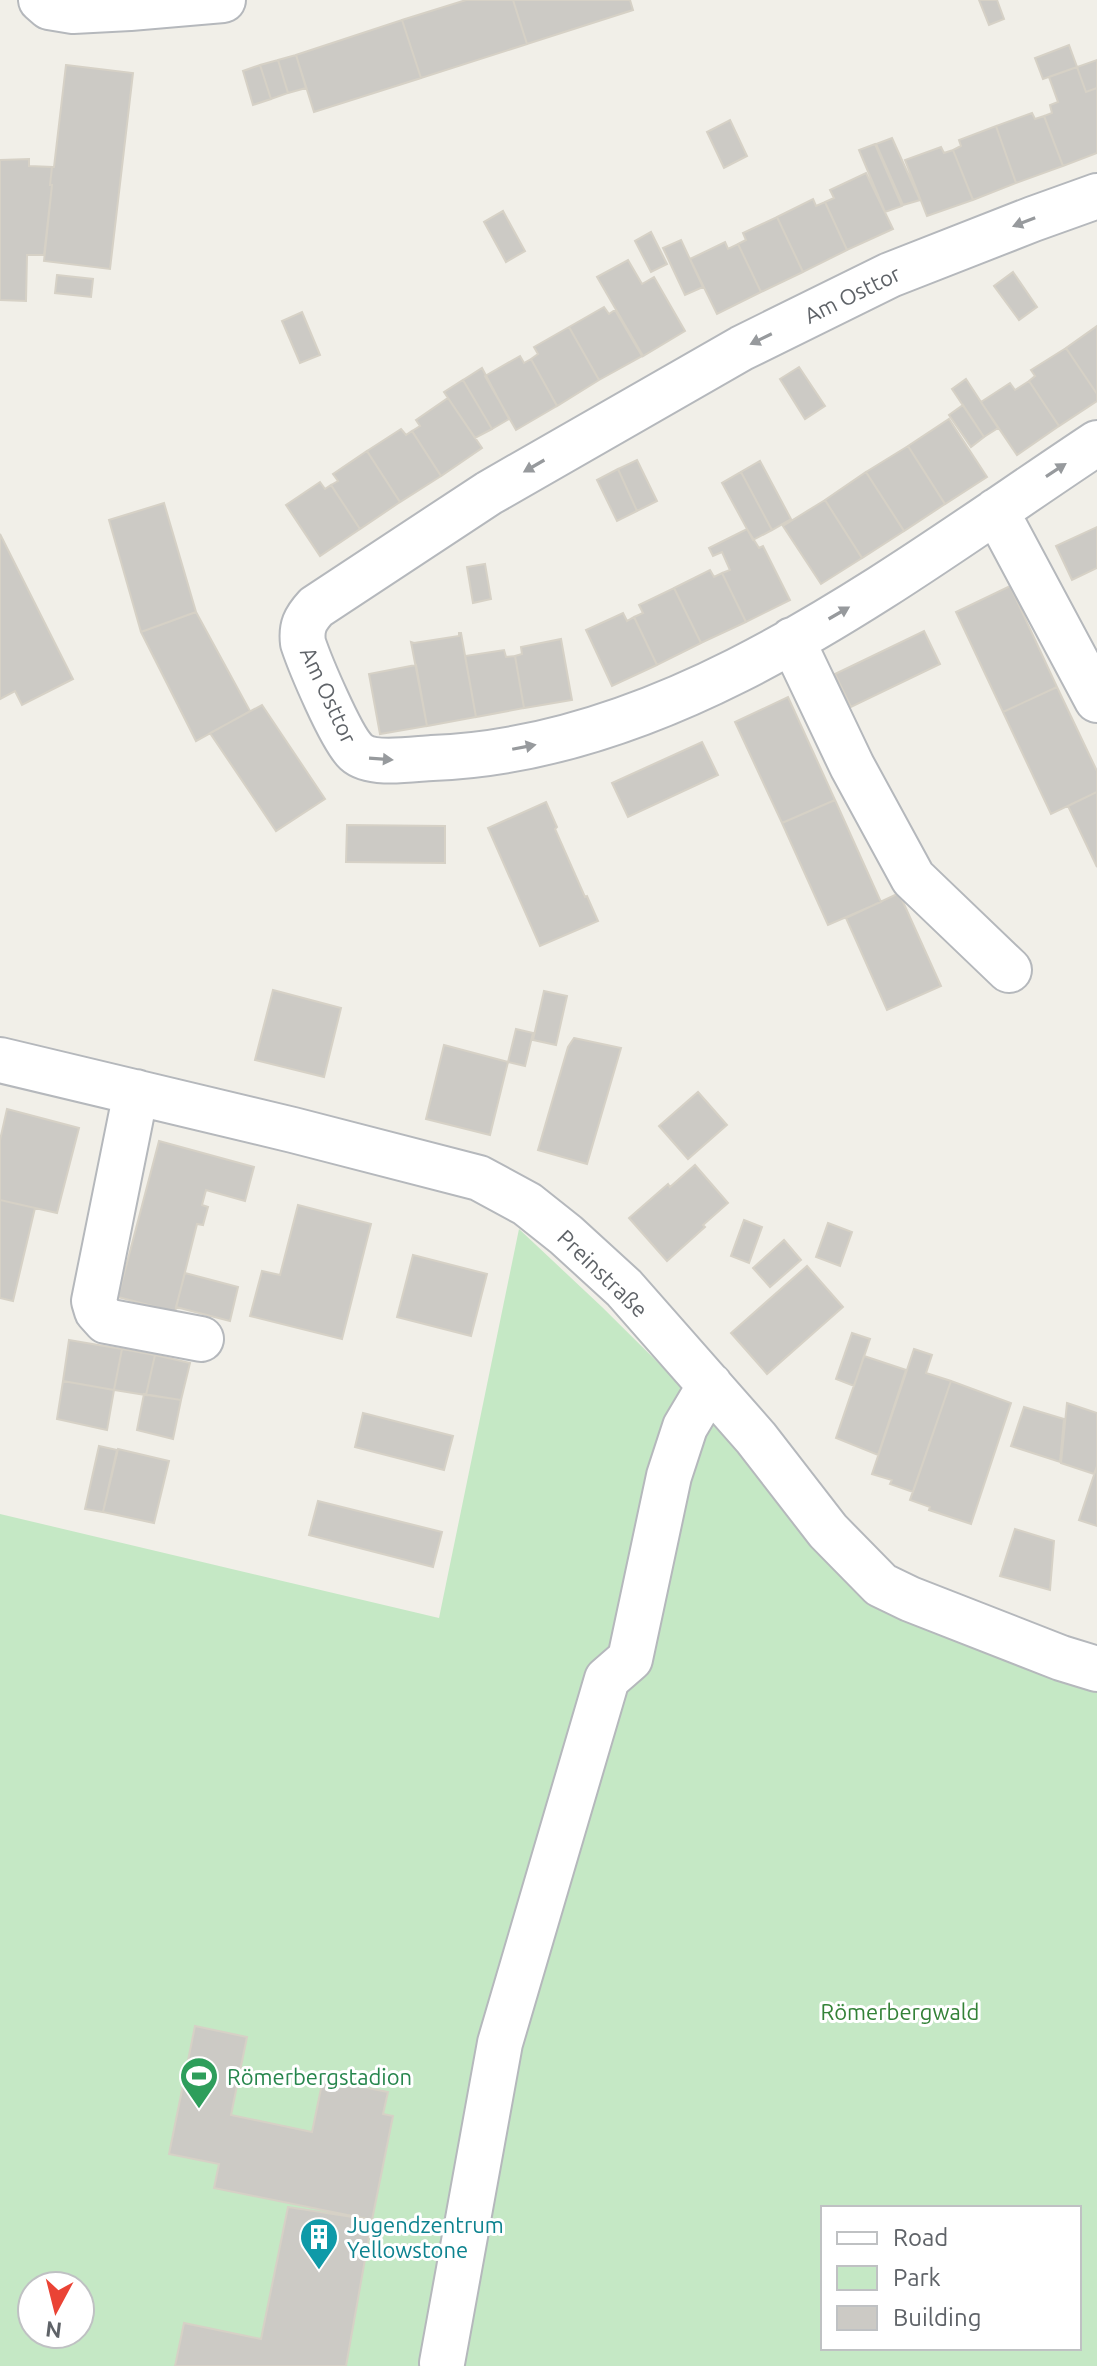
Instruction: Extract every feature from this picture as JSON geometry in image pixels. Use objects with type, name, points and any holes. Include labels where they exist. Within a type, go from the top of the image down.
[{"type":"street","points":[[41,0],[49,7],[73,11],[223,0]]},
{"type":"street","name":"Am Osttor","points":[[1097,196],[890,275],[742,348],[489,493],[316,607],[302,629],[303,643],[346,737],[356,752],[367,758],[447,758],[523,748],[578,735],[636,716],[723,679],[848,608],[1097,443]]},
{"type":"street","points":[[996,511],[1097,700]]},
{"type":"street","points":[[792,640],[852,766],[913,878],[1009,970]]},
{"type":"street","name":"Preinstraße","points":[[0,1060],[479,1178],[527,1204],[624,1288],[756,1438],[828,1531],[881,1585],[1047,1653],[1097,1669]]},
{"type":"street","points":[[136,1092],[94,1301],[97,1311],[106,1321],[201,1339]]},
{"type":"street","points":[[442,2363],[500,2043],[607,1679],[630,1659],[669,1476],[685,1427],[710,1385]]},
{"type":"green space","name":"Römerbergwald","points":[[519,1229],[727,1431],[848,1566],[1097,1676],[1097,2366],[0,2366],[0,1514],[439,1618]]},
{"type":"building","points":[[466,0],[513,0],[527,44],[421,78],[402,20]]},
{"type":"building","points":[[513,0],[630,0],[633,10],[527,44]]},
{"type":"building","points":[[979,0],[997,0],[1004,19],[989,25]]},
{"type":"building","points":[[402,20],[421,78],[314,112],[296,55]]},
{"type":"building","points":[[1069,45],[1077,67],[1043,79],[1035,58]]},
{"type":"building","points":[[296,55],[306,88],[288,93],[278,60]]},
{"type":"building","points":[[278,60],[288,93],[271,99],[260,65]]},
{"type":"building","points":[[1097,60],[1097,88],[1086,92],[1077,67]]},
{"type":"building","points":[[66,65],[133,73],[110,269],[44,261],[52,167]]},
{"type":"building","points":[[260,65],[271,99],[253,105],[243,71]]},
{"type":"building","points":[[1077,67],[1086,92],[1097,88],[1097,153],[1063,166],[1044,116],[1052,113],[1050,105],[1058,102],[1049,77]]},
{"type":"building","points":[[1032,113],[1035,119],[1044,116],[1063,166],[1016,183],[996,126]]},
{"type":"building","points":[[730,120],[747,156],[724,168],[707,132]]},
{"type":"building","points":[[996,126],[1016,183],[973,200],[953,150],[961,146],[959,140]]},
{"type":"building","points":[[892,138],[920,200],[903,205],[876,144]]},
{"type":"building","points":[[875,144],[902,206],[885,212],[859,150]]},
{"type":"building","points":[[941,147],[944,153],[953,150],[973,200],[927,216],[905,160]]},
{"type":"building","points":[[29,159],[29,166],[52,167],[44,255],[27,255],[26,301],[0,300],[0,160]]},
{"type":"building","points":[[866,173],[893,229],[847,250],[825,202],[834,198],[830,190]]},
{"type":"building","points":[[813,199],[816,206],[825,202],[847,250],[803,272],[777,217]]},
{"type":"building","points":[[503,211],[525,251],[506,262],[484,222]]},
{"type":"building","points":[[777,217],[803,272],[761,292],[738,244],[746,240],[743,233]]},
{"type":"building","points":[[651,232],[667,264],[651,272],[635,241]]},
{"type":"building","points":[[681,240],[703,287],[685,295],[663,248]]},
{"type":"building","points":[[725,242],[728,249],[738,244],[761,292],[717,314],[690,259]]},
{"type":"building","points":[[628,260],[642,284],[654,277],[685,331],[643,356],[597,277]]},
{"type":"building","points":[[1013,272],[1037,307],[1019,320],[994,286]]},
{"type":"building","points":[[57,275],[93,279],[91,297],[55,293]]},
{"type":"building","points":[[604,307],[609,314],[615,310],[642,356],[599,380],[569,327]]},
{"type":"building","points":[[302,312],[320,355],[300,363],[282,321]]},
{"type":"building","points":[[1097,326],[1097,394],[1066,348]]},
{"type":"building","points":[[569,327],[599,380],[557,406],[531,359],[538,354],[534,347]]},
{"type":"building","points":[[1066,348],[1097,394],[1097,401],[1059,426],[1029,381],[1035,376],[1031,370]]},
{"type":"building","points":[[520,356],[524,363],[531,359],[557,406],[516,430],[485,376]]},
{"type":"building","points":[[799,367],[825,406],[805,419],[780,379]]},
{"type":"building","points":[[482,368],[509,419],[492,429],[463,380]]},
{"type":"building","points":[[966,379],[998,428],[984,437],[952,389]]},
{"type":"building","points":[[463,380],[492,429],[475,438],[444,392]]},
{"type":"building","points":[[1029,381],[1059,426],[1017,455],[981,402],[1010,383],[1015,390]]},
{"type":"building","points":[[448,398],[482,448],[441,476],[412,431],[420,426],[416,420]]},
{"type":"building","points":[[963,405],[984,437],[971,447],[949,415]]},
{"type":"building","points":[[949,419],[987,477],[945,504],[908,446]]},
{"type":"building","points":[[401,429],[406,435],[412,431],[441,476],[400,502],[367,451]]},
{"type":"building","points":[[908,446],[945,504],[904,531],[866,472]]},
{"type":"building","points":[[367,451],[400,502],[360,529],[331,485],[338,481],[333,474]]},
{"type":"building","points":[[637,460],[657,501],[637,511],[618,469]]},
{"type":"building","points":[[760,461],[791,519],[772,530],[741,472]]},
{"type":"building","points":[[618,469],[637,511],[617,521],[597,480]]},
{"type":"building","points":[[741,472],[772,530],[753,540],[722,483]]},
{"type":"building","points":[[866,472],[904,531],[862,558],[825,500]]},
{"type":"building","points":[[320,482],[325,489],[331,485],[360,529],[320,556],[286,505]]},
{"type":"building","points":[[825,500],[862,558],[821,584],[783,526]]},
{"type":"building","points":[[164,503],[196,612],[141,632],[109,520]]},
{"type":"building","points":[[1097,527],[1097,568],[1072,580],[1056,546]]},
{"type":"building","points":[[747,529],[759,548],[763,546],[790,600],[746,622],[722,573],[730,570],[722,552],[713,556],[709,548]]},
{"type":"building","points":[[0,534],[73,679],[22,705],[15,691],[0,699]]},
{"type":"building","points":[[485,564],[491,599],[473,603],[467,567]]},
{"type":"building","points":[[710,570],[714,577],[722,573],[746,622],[701,643],[674,588]]},
{"type":"building","points":[[1010,586],[1057,687],[1003,712],[956,612]]},
{"type":"building","points":[[674,588],[701,643],[657,665],[634,617],[643,613],[639,605]]},
{"type":"building","points":[[196,612],[250,711],[196,741],[141,632]]},
{"type":"building","points":[[623,613],[627,621],[634,617],[657,665],[612,686],[586,630]]},
{"type":"building","points":[[924,631],[940,664],[851,707],[835,674]]},
{"type":"building","points":[[459,633],[476,717],[427,726],[411,642],[459,636]]},
{"type":"building","points":[[561,639],[572,700],[524,708],[515,656],[522,654],[521,647]]},
{"type":"building","points":[[504,650],[506,657],[515,656],[524,708],[476,717],[465,656]]},
{"type":"building","points":[[416,665],[427,726],[380,734],[369,674]]},
{"type":"building","points":[[1057,687],[1097,771],[1097,792],[1051,814],[1003,712]]},
{"type":"building","points":[[788,697],[835,800],[782,823],[735,722]]},
{"type":"building","points":[[262,705],[325,799],[276,831],[210,733]]},
{"type":"building","points":[[702,742],[718,775],[628,817],[612,783]]},
{"type":"building","points":[[1097,792],[1097,867],[1068,806]]},
{"type":"building","points":[[835,800],[881,902],[828,925],[782,823]]},
{"type":"building","points":[[546,802],[557,827],[555,829],[598,921],[540,946],[488,828]]},
{"type":"building","points":[[347,825],[445,826],[445,863],[346,862]]},
{"type":"building","points":[[899,893],[941,986],[887,1010],[846,918]]},
{"type":"building","points":[[273,990],[341,1008],[324,1077],[255,1060]]},
{"type":"building","points":[[544,991],[567,996],[556,1045],[533,1040]]},
{"type":"building","points":[[516,1029],[533,1033],[525,1066],[508,1062]]},
{"type":"building","points":[[574,1038],[621,1048],[587,1164],[538,1150],[568,1047]]},
{"type":"building","points":[[444,1045],[508,1062],[490,1135],[426,1119]]},
{"type":"building","points":[[698,1092],[727,1125],[688,1159],[659,1126]]},
{"type":"building","points":[[7,1109],[79,1128],[57,1213],[0,1200],[0,1140]]},
{"type":"building","points":[[159,1141],[254,1167],[245,1201],[206,1190],[202,1205],[208,1207],[203,1225],[197,1224],[175,1312],[118,1297]]},
{"type":"building","points":[[695,1165],[728,1203],[667,1261],[629,1218]]},
{"type":"building","points":[[0,1200],[35,1208],[13,1301],[0,1298]]},
{"type":"building","points":[[298,1205],[371,1224],[342,1339],[250,1316],[262,1271],[280,1275]]},
{"type":"building","points":[[744,1220],[762,1227],[749,1263],[731,1256]]},
{"type":"building","points":[[828,1223],[852,1232],[840,1266],[816,1257]]},
{"type":"building","points":[[784,1240],[801,1260],[770,1287],[753,1268]]},
{"type":"building","points":[[413,1255],[487,1274],[471,1336],[397,1317]]},
{"type":"building","points":[[807,1266],[843,1307],[767,1374],[731,1333]]},
{"type":"building","points":[[185,1273],[238,1287],[230,1321],[176,1307]]},
{"type":"building","points":[[852,1333],[870,1339],[854,1386],[836,1379]]},
{"type":"building","points":[[69,1340],[122,1349],[114,1390],[63,1381]]},
{"type":"building","points":[[122,1349],[155,1355],[146,1395],[114,1390]]},
{"type":"building","points":[[914,1349],[932,1355],[926,1373],[951,1381],[913,1492],[890,1484],[892,1480],[872,1474]]},
{"type":"building","points":[[155,1355],[190,1363],[181,1400],[146,1395]]},
{"type":"building","points":[[864,1356],[906,1370],[878,1455],[836,1438]]},
{"type":"building","points":[[63,1381],[114,1390],[107,1430],[57,1419]]},
{"type":"building","points":[[951,1381],[1011,1403],[971,1524],[910,1500]]},
{"type":"building","points":[[144,1394],[181,1400],[173,1439],[137,1430]]},
{"type":"building","points":[[1067,1403],[1097,1413],[1097,1466],[1094,1474],[1061,1463]]},
{"type":"building","points":[[1024,1407],[1064,1419],[1060,1462],[1011,1446]]},
{"type":"building","points":[[363,1413],[453,1436],[444,1470],[355,1447]]},
{"type":"building","points":[[99,1446],[117,1450],[103,1512],[85,1509]]},
{"type":"building","points":[[118,1449],[169,1461],[154,1523],[103,1512]]},
{"type":"building","points":[[1097,1466],[1097,1526],[1079,1520]]},
{"type":"building","points":[[318,1501],[442,1532],[433,1567],[309,1535]]},
{"type":"building","points":[[1015,1529],[1054,1541],[1050,1590],[1000,1576]]},
{"type":"building","points":[[195,2026],[247,2037],[231,2115],[312,2132],[323,2079],[388,2092],[383,2114],[393,2116],[372,2220],[214,2188],[219,2164],[169,2154]]},
{"type":"building","name":"Jugendzentrum Yellowstone","points":[[288,2207],[372,2220],[346,2366],[175,2366],[184,2323],[261,2339]]},
{"type":"place","name":"Römerbergstadion","points":[[199,2110]]},
{"type":"place","name":"Jugendzentrum Yellowstone","points":[[319,2271]]}]
